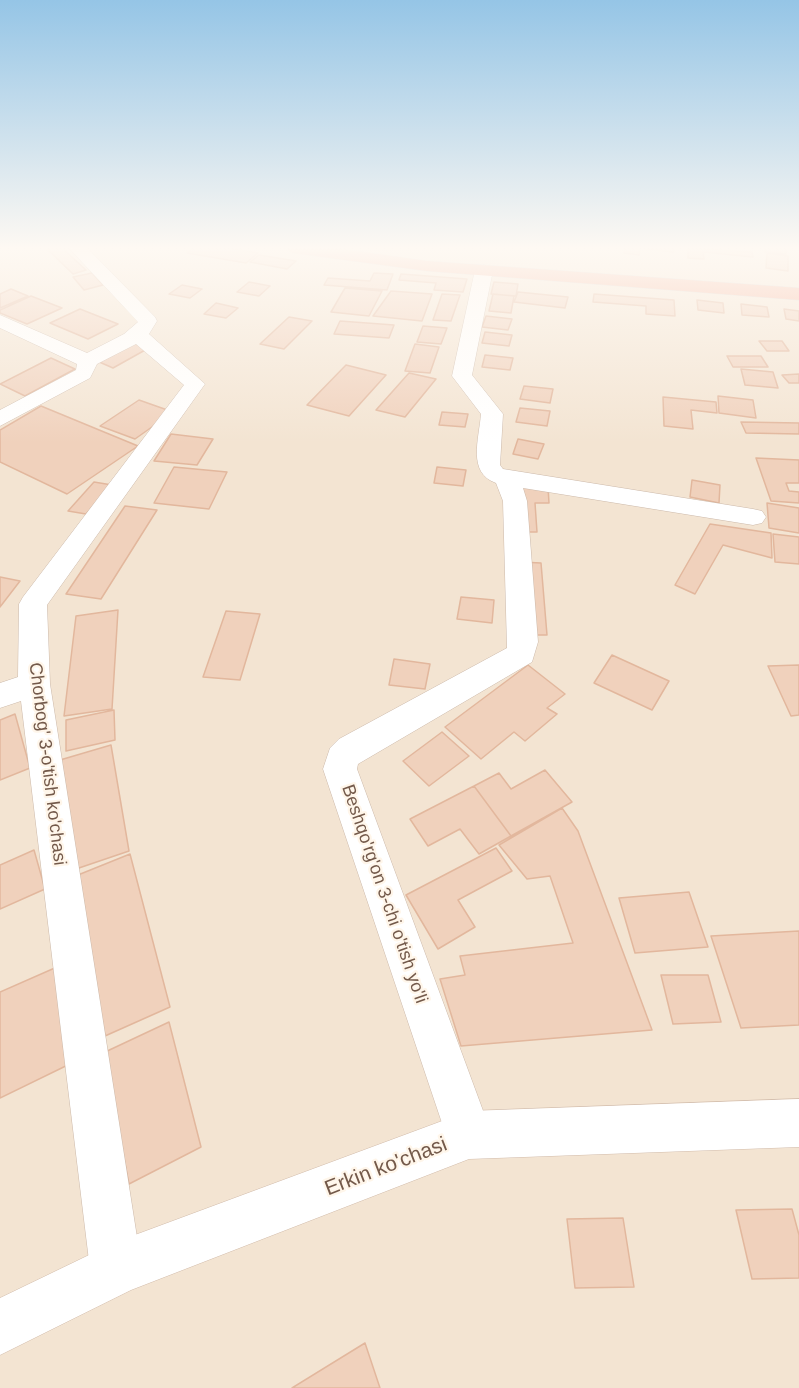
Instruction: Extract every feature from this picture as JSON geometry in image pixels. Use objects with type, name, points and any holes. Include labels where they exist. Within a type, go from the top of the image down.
[{"type":"main road","name":"Erkin ko'chasi","points":[[0,1327],[116,1269],[469,1135],[799,1123]]},
{"type":"street","points":[[87,361],[137,334],[147,326],[147,321],[139,313]]},
{"type":"street","name":"Beshqo'rg'on 3-chi o'tish yo'li","points":[[469,1135],[340,768],[342,758],[351,749],[521,654],[523,642],[515,501],[507,478],[494,474],[488,465],[492,414],[462,376],[475,313]]},
{"type":"street","points":[[0,321],[87,361]]},
{"type":"street","name":"Chorbog' 3-o'tish ko'chasi","points":[[116,1269],[17,690],[33,604],[195,384],[137,334]]},
{"type":"street","points":[[0,419],[83,374],[87,368],[87,361]]},
{"type":"street","points":[[507,478],[753,517]]},
{"type":"shaded area","points":[[0,313],[799,313],[799,1388],[0,1388]]},
{"type":"building","points":[[0,313],[52,313],[27,324]]},
{"type":"building","points":[[72,313],[90,313],[118,324],[88,339],[50,323]]},
{"type":"building","points":[[205,313],[232,313],[226,318],[204,314]]},
{"type":"building","points":[[338,313],[371,313],[369,316]]},
{"type":"building","points":[[375,313],[425,313],[422,321],[373,316]]},
{"type":"building","points":[[436,313],[454,313],[451,321],[433,320]]},
{"type":"building","points":[[675,313],[675,316],[646,314]]},
{"type":"building","points":[[742,313],[768,313],[769,317],[742,315]]},
{"type":"building","points":[[785,313],[799,313],[799,321],[786,319]]},
{"type":"building","points":[[486,316],[512,319],[508,330],[482,327]]},
{"type":"building","points":[[289,317],[312,321],[284,349],[260,344]]},
{"type":"building","points":[[340,321],[394,325],[389,338],[334,334]]},
{"type":"building","points":[[423,326],[447,328],[441,344],[417,342]]},
{"type":"building","points":[[485,332],[512,335],[509,346],[482,343]]},
{"type":"building","points":[[759,341],[782,341],[789,351],[767,351]]},
{"type":"building","points":[[131,342],[147,349],[113,368],[97,361]]},
{"type":"building","points":[[415,344],[439,347],[430,373],[405,371]]},
{"type":"building","points":[[485,355],[513,358],[510,370],[482,367]]},
{"type":"building","points":[[727,356],[761,356],[768,367],[733,367]]},
{"type":"building","points":[[51,358],[75,369],[25,396],[0,384]]},
{"type":"building","points":[[346,365],[386,375],[349,416],[307,405]]},
{"type":"building","points":[[741,369],[773,372],[778,388],[745,385]]},
{"type":"building","points":[[409,373],[436,379],[405,417],[376,410]]},
{"type":"building","points":[[799,374],[799,383],[789,383],[782,375]]},
{"type":"building","points":[[524,386],[553,389],[550,403],[520,399]]},
{"type":"building","points":[[718,396],[753,400],[756,418],[719,413]]},
{"type":"building","points":[[663,397],[716,402],[717,413],[691,410],[693,429],[664,426]]},
{"type":"building","points":[[139,400],[173,412],[135,439],[100,426]]},
{"type":"building","points":[[41,406],[138,446],[67,494],[0,462],[0,430]]},
{"type":"building","points":[[520,408],[550,411],[547,426],[516,422]]},
{"type":"building","points":[[442,412],[468,414],[465,427],[439,425]]},
{"type":"building","points":[[741,422],[799,423],[799,434],[746,433]]},
{"type":"building","points":[[171,434],[213,439],[197,465],[154,461]]},
{"type":"building","points":[[518,439],[544,444],[538,459],[513,454]]},
{"type":"building","points":[[756,458],[799,460],[799,483],[786,483],[789,491],[799,492],[799,503],[771,501]]},
{"type":"building","points":[[174,467],[227,472],[209,509],[154,503]]},
{"type":"building","points":[[437,467],[466,470],[463,486],[434,483]]},
{"type":"building","points":[[692,480],[720,485],[719,503],[690,497]]},
{"type":"building","points":[[94,482],[112,485],[86,514],[68,511]]},
{"type":"building","points":[[519,485],[548,487],[549,503],[535,503],[537,532],[520,532]]},
{"type":"building","points":[[767,503],[799,508],[799,533],[769,528]]},
{"type":"building","points":[[125,506],[157,510],[101,599],[66,594]]},
{"type":"building","points":[[710,524],[771,533],[772,558],[723,545],[695,594],[675,585]]},
{"type":"building","points":[[773,534],[799,537],[799,564],[775,562]]},
{"type":"building","points":[[521,562],[541,563],[547,635],[526,635]]},
{"type":"building","points":[[0,577],[20,581],[0,607]]},
{"type":"building","points":[[461,597],[494,600],[492,623],[457,619]]},
{"type":"building","points":[[118,610],[112,709],[64,716],[76,616]]},
{"type":"building","points":[[226,611],[260,614],[240,680],[203,677]]},
{"type":"building","points":[[612,655],[669,681],[652,710],[594,683]]},
{"type":"building","points":[[394,659],[430,664],[425,689],[389,685]]},
{"type":"building","points":[[528,665],[565,694],[547,708],[557,714],[525,741],[514,732],[481,759],[445,727]]},
{"type":"building","points":[[799,665],[799,715],[791,716],[768,666]]},
{"type":"building","points":[[114,710],[115,740],[66,751],[66,720]]},
{"type":"building","points":[[15,714],[30,768],[0,780],[0,720]]},
{"type":"building","points":[[442,732],[469,756],[429,786],[403,761]]},
{"type":"building","points":[[111,745],[129,851],[73,870],[60,760]]},
{"type":"building","points":[[545,770],[572,802],[511,836],[474,786],[499,773],[511,789]]},
{"type":"building","points":[[474,786],[511,836],[479,854],[460,829],[428,846],[410,819]]},
{"type":"building","points":[[562,808],[578,831],[652,1030],[461,1046],[440,979],[465,975],[460,956],[573,943],[550,876],[527,879],[499,845]]},
{"type":"building","points":[[496,848],[512,871],[458,900],[475,927],[438,949],[406,895]]},
{"type":"building","points":[[34,850],[45,889],[0,909],[0,865]]},
{"type":"building","points":[[130,854],[170,1007],[105,1036],[73,877]]},
{"type":"building","points":[[689,892],[708,947],[635,953],[619,898]]},
{"type":"building","points":[[799,931],[799,1025],[741,1028],[711,936]]},
{"type":"building","points":[[57,967],[76,1061],[0,1098],[0,992]]},
{"type":"building","points":[[661,975],[708,975],[721,1022],[673,1024]]},
{"type":"building","points":[[169,1022],[201,1147],[129,1184],[103,1053]]},
{"type":"building","points":[[792,1209],[799,1235],[799,1278],[752,1279],[736,1210]]},
{"type":"building","points":[[623,1218],[634,1287],[575,1288],[567,1219]]},
{"type":"building","points":[[365,1343],[380,1388],[292,1388]]}]
